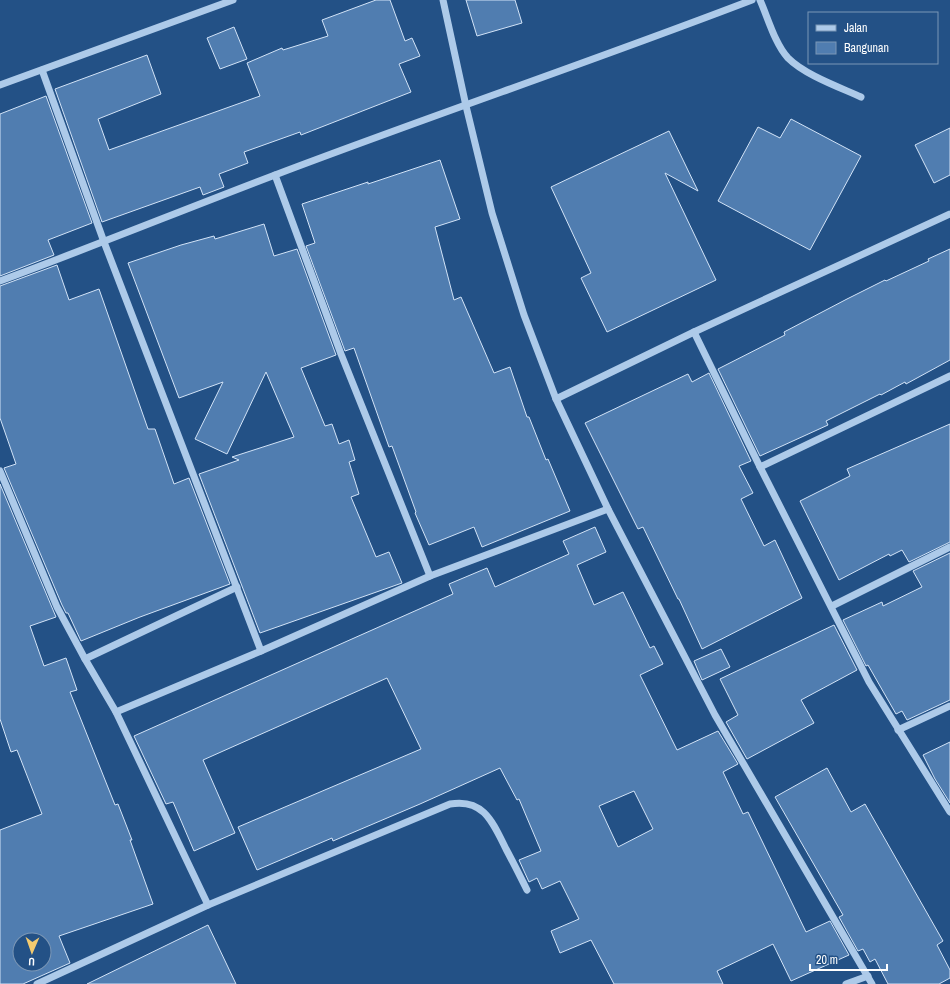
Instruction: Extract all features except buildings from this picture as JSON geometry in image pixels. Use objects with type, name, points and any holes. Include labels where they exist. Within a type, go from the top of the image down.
[{"type":"street","points":[[0,85],[234,0]]},
{"type":"street","points":[[443,0],[466,106],[492,213],[524,315],[556,399],[608,509],[715,715],[872,984]]},
{"type":"street","points":[[0,281],[276,175],[466,106],[575,64],[655,37],[752,0]]},
{"type":"street","points":[[760,0],[779,44],[788,58],[801,69],[861,97]]},
{"type":"street","points":[[42,70],[104,242],[237,587],[260,651]]},
{"type":"street","points":[[276,175],[341,354],[430,576]]},
{"type":"street","points":[[556,399],[694,332],[950,214]]},
{"type":"street","points":[[694,332],[760,467],[832,606],[869,682],[950,812]]},
{"type":"street","points":[[760,467],[950,376]]},
{"type":"street","points":[[0,471],[57,607],[116,712],[208,905]]},
{"type":"street","points":[[116,712],[260,651],[430,576],[608,509]]},
{"type":"street","points":[[832,606],[950,547]]},
{"type":"street","points":[[85,659],[237,587]]},
{"type":"street","points":[[898,730],[950,706]]},
{"type":"street","points":[[37,984],[208,905],[450,804],[465,803],[476,806],[492,821],[527,890]]},
{"type":"street","points":[[846,984],[868,976]]}]
